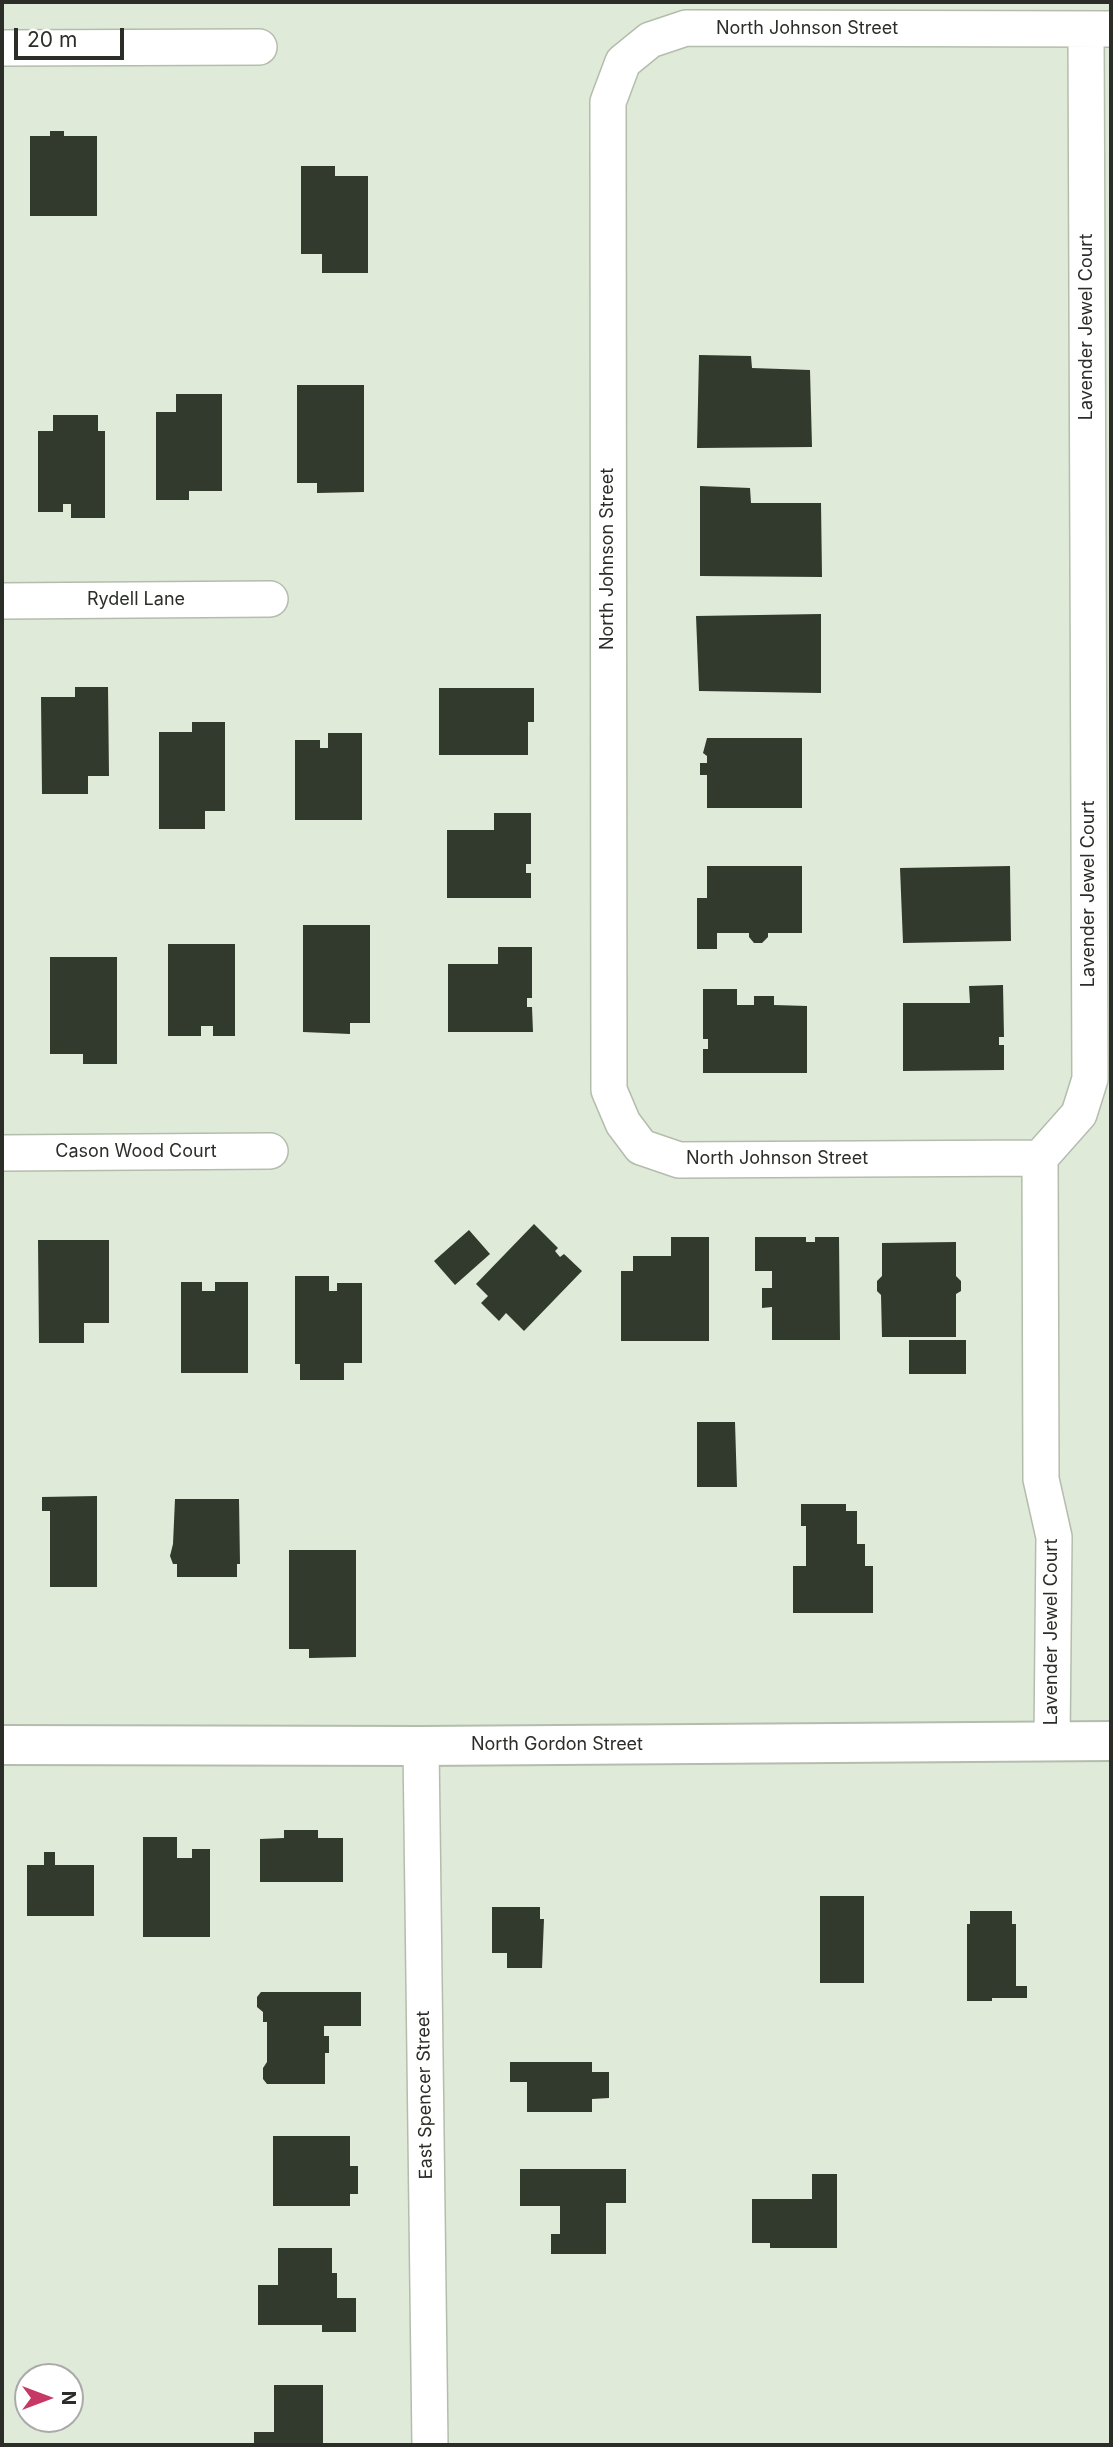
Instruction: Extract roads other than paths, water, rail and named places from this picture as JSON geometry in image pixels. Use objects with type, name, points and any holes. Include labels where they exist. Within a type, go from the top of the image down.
[{"type":"street","name":"North Johnson Street","points":[[1040,1158],[679,1160],[641,1147],[622,1122],[608,1090],[608,102],[623,62],[650,40],[686,29],[1098,29]]},
{"type":"street","name":"Lavender Jewel Court","points":[[1052,1741],[1054,1537],[1041,1479],[1040,1158],[1079,1114],[1090,1079],[1100,797],[1098,29]]},
{"type":"street","points":[[2,48],[259,47]]},
{"type":"street","name":"Rydell Lane","points":[[2,601],[271,599]]},
{"type":"street","name":"Cason Wood Court","points":[[2,1153],[271,1151]]},
{"type":"street","name":"North Gordon Street","points":[[2,1745],[421,1746],[1111,1741]]},
{"type":"street","name":"East Spencer Street","points":[[421,1746],[429,2445]]}]
